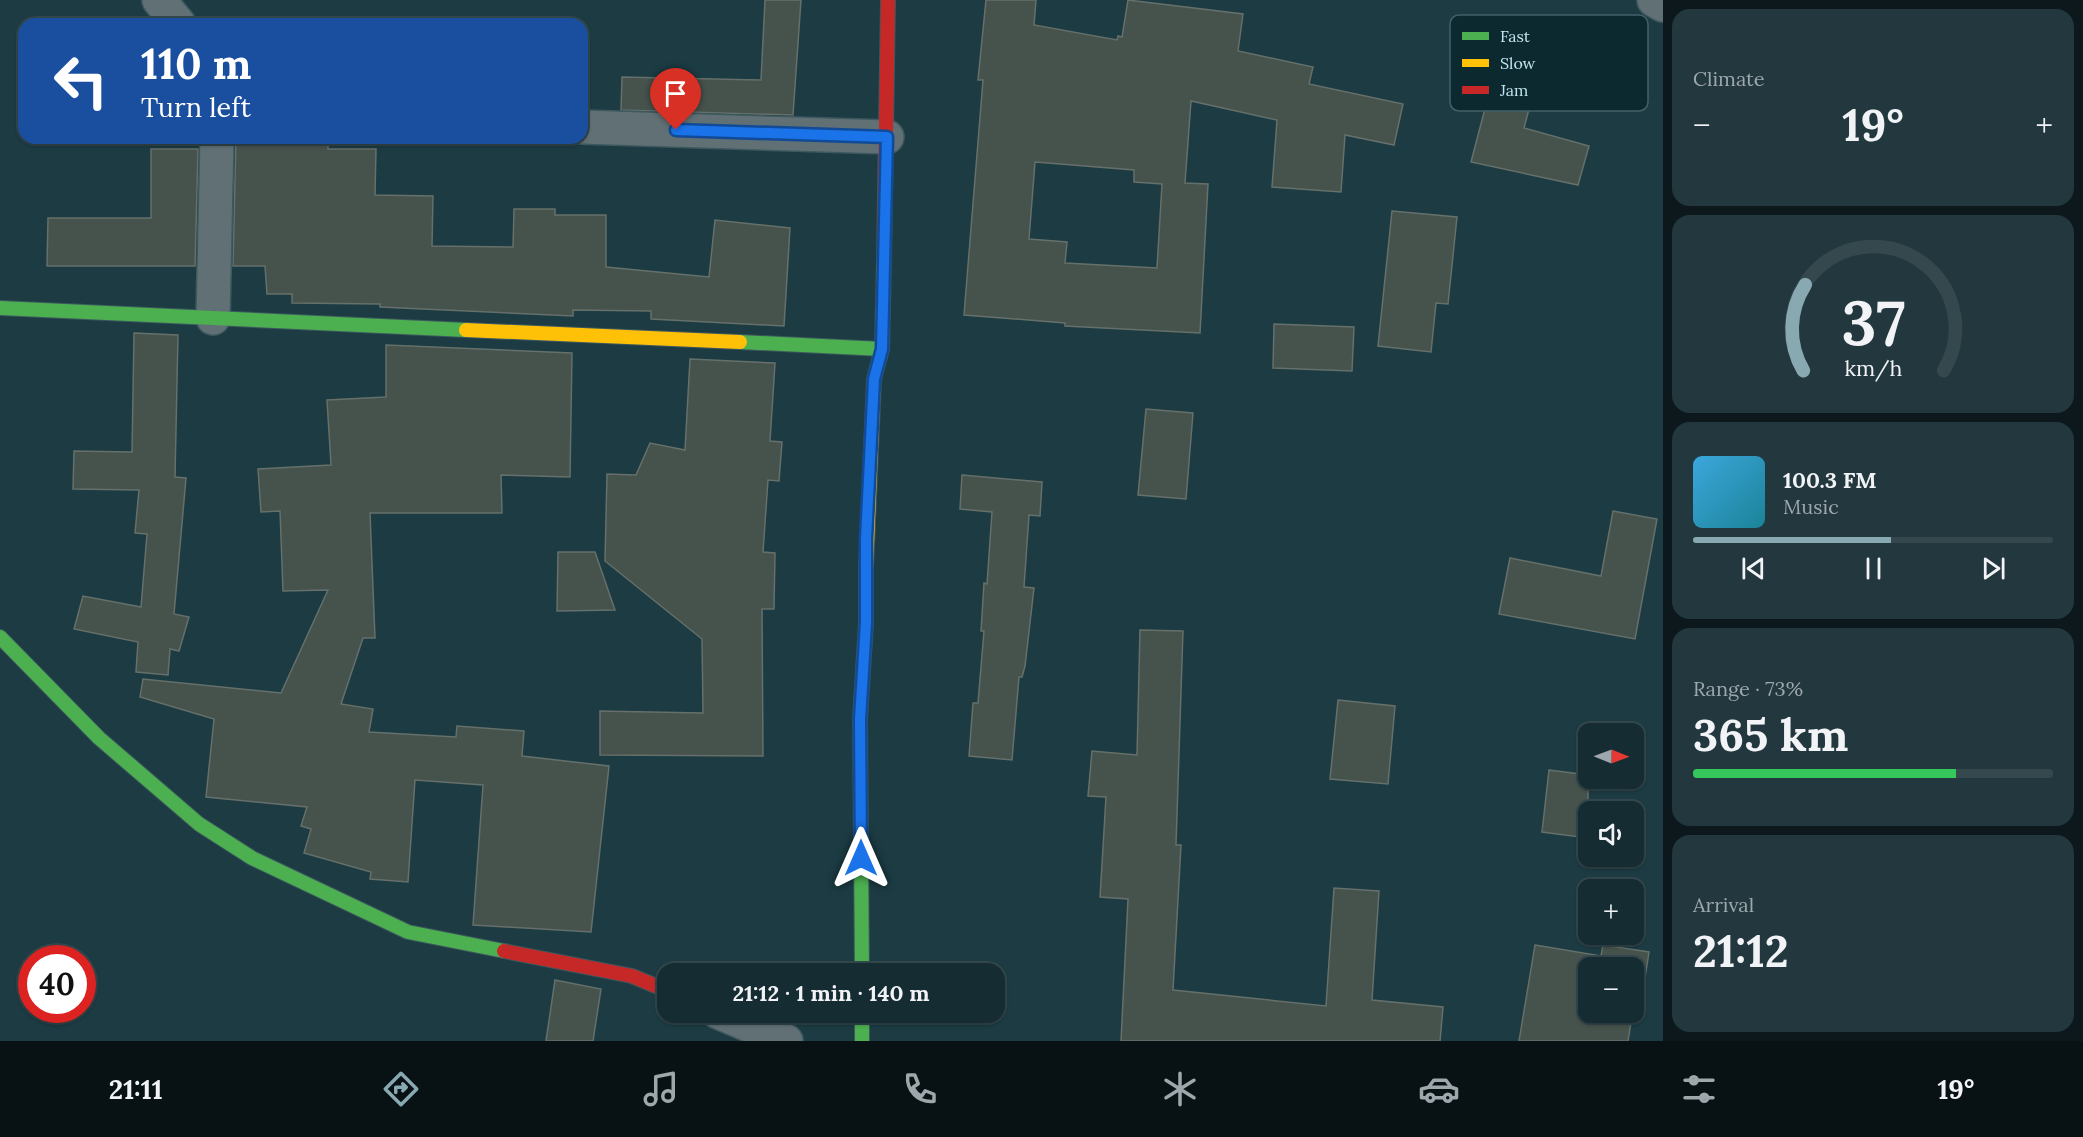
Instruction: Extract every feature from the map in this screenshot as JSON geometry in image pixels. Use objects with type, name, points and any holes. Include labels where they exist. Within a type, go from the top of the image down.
[{"type":"street","points":[[159,0],[173,18]]},
{"type":"street","points":[[862,963],[860,719],[866,623],[866,539],[874,379],[882,349],[888,0]]},
{"type":"street","points":[[1654,0],[1663,5]]},
{"type":"street","points":[[588,127],[887,137]]},
{"type":"street","points":[[213,318],[217,144]]},
{"type":"street","points":[[0,308],[882,349]]},
{"type":"street","points":[[0,638],[99,738],[199,824],[252,858],[408,932],[632,976],[657,986]]},
{"type":"street","points":[[744,1023],[786,1041]]},
{"type":"street","points":[[862,1023],[862,1041]]},
{"type":"building","points":[[765,0],[801,0],[793,115],[621,110],[622,77],[761,80]]},
{"type":"building","points":[[986,0],[1036,0],[1034,25],[1117,40],[1118,36],[1122,37],[1128,0],[1243,14],[1238,51],[1313,67],[1309,84],[1403,104],[1394,145],[1345,135],[1341,192],[1272,187],[1277,120],[1191,101],[1185,183],[1208,184],[1200,333],[1065,326],[1065,323],[964,315],[983,80],[978,80]],"holes":[[[1035,162],[1134,170],[1134,182],[1162,184],[1157,268],[1065,263],[1067,242],[1029,239]]]},
{"type":"building","points":[[1484,111],[1528,111],[1524,128],[1589,146],[1578,185],[1471,162]]},
{"type":"building","points":[[236,144],[328,144],[328,149],[376,149],[375,195],[433,196],[432,246],[513,247],[514,209],[555,209],[555,215],[606,215],[606,267],[709,277],[715,220],[790,228],[784,326],[651,319],[651,311],[573,310],[573,316],[380,307],[380,304],[292,303],[292,294],[267,294],[265,266],[233,266]]},
{"type":"building","points":[[151,149],[198,149],[195,266],[47,266],[48,218],[151,218]]},
{"type":"building","points":[[1392,211],[1457,217],[1448,304],[1436,303],[1431,352],[1378,346]]},
{"type":"building","points":[[1274,324],[1354,327],[1352,371],[1273,368]]},
{"type":"building","points":[[134,333],[178,335],[175,477],[186,478],[174,614],[189,617],[179,651],[170,649],[168,675],[136,672],[138,642],[74,629],[83,596],[141,607],[147,534],[135,533],[139,490],[73,489],[74,451],[132,452]]},
{"type":"building","points":[[386,345],[572,353],[570,477],[501,475],[502,513],[370,513],[375,638],[363,638],[341,704],[373,709],[369,732],[456,737],[457,726],[524,731],[522,756],[609,766],[591,932],[473,925],[483,785],[415,780],[408,882],[370,879],[371,872],[304,853],[311,829],[301,826],[307,807],[206,797],[214,719],[140,697],[143,679],[281,693],[328,590],[283,591],[280,511],[261,512],[258,469],[331,465],[327,400],[386,397]]},
{"type":"building","points":[[690,359],[775,363],[770,441],[782,442],[779,481],[768,480],[763,552],[775,553],[774,609],[762,609],[763,756],[600,755],[600,711],[703,713],[702,639],[605,561],[607,474],[636,475],[650,443],[685,450]]},
{"type":"building","points":[[1146,409],[1193,413],[1186,499],[1138,495]]},
{"type":"building","points":[[962,475],[1042,482],[1040,516],[1029,515],[1024,587],[1034,588],[1025,666],[1022,677],[1019,677],[1012,760],[969,756],[973,703],[978,703],[984,631],[981,631],[984,583],[987,584],[992,512],[960,509]]},
{"type":"building","points":[[1613,511],[1657,519],[1635,639],[1499,614],[1510,558],[1601,576]]},
{"type":"building","points":[[558,552],[595,552],[615,610],[557,611]]},
{"type":"building","points":[[1140,630],[1183,631],[1176,845],[1181,845],[1173,990],[1326,1006],[1334,888],[1379,891],[1372,1000],[1443,1007],[1440,1041],[1121,1041],[1128,899],[1100,897],[1106,797],[1088,796],[1092,751],[1137,755]]},
{"type":"building","points":[[1338,700],[1395,706],[1388,784],[1330,779]]},
{"type":"building","points":[[1549,770],[1578,774],[1578,789],[1588,789],[1588,801],[1578,801],[1578,837],[1542,832]]},
{"type":"building","points":[[1535,945],[1601,956],[1603,945],[1649,952],[1644,984],[1644,957],[1578,957],[1578,1023],[1631,1023],[1628,1041],[1519,1041]]},
{"type":"building","points":[[555,980],[601,989],[593,1041],[546,1041]]},
{"type":"traffic: fast","points":[[0,308],[466,330]]},
{"type":"traffic: fast","points":[[740,342],[882,349]]},
{"type":"traffic: fast","points":[[862,963],[860,719],[866,623],[866,568]]},
{"type":"traffic: fast","points":[[0,637],[99,738],[199,824],[252,858],[408,932],[504,951]]},
{"type":"traffic: fast","points":[[862,1023],[862,1041]]},
{"type":"traffic: slow","points":[[866,568],[874,379],[882,349],[884,260]]},
{"type":"traffic: slow","points":[[466,330],[740,342]]},
{"type":"traffic: jam","points":[[884,260],[888,0]]},
{"type":"traffic: jam","points":[[504,951],[632,976],[657,986]]},
{"type":"route","points":[[676,130],[887,137],[882,349],[874,379],[872,456],[866,539],[866,623],[860,719],[861,858]]}]
